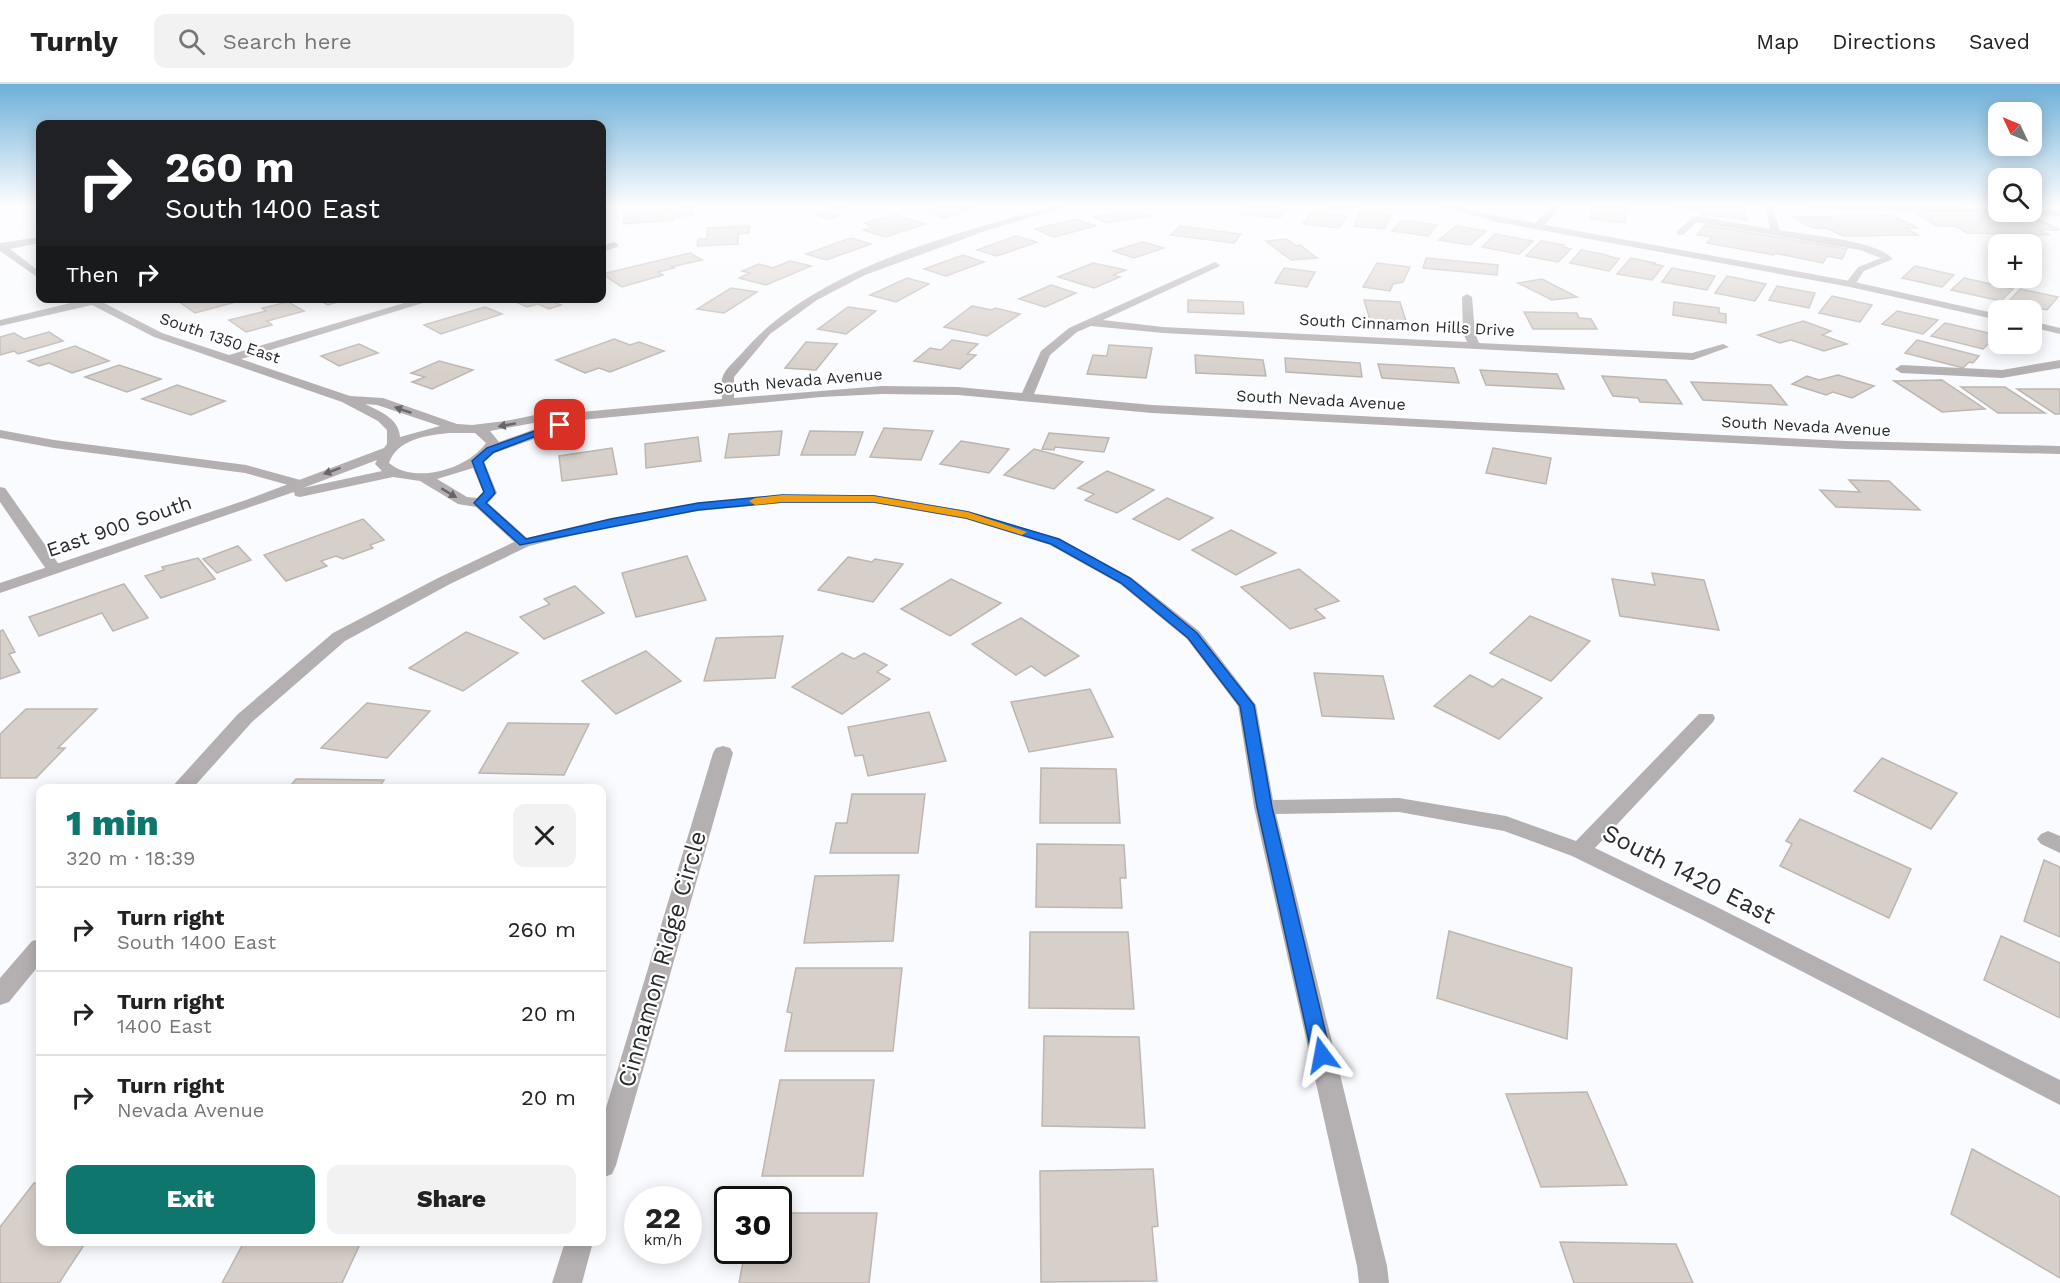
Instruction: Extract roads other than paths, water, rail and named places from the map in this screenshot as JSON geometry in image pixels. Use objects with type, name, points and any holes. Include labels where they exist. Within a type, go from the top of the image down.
[{"type":"street","points":[[19,261],[36,273]]},
{"type":"street","points":[[728,403],[728,377],[766,332],[813,298],[861,273],[893,261]]},
{"type":"street","points":[[1726,261],[1850,284],[1988,315]]},
{"type":"street","points":[[1850,284],[1861,269],[1883,261]]},
{"type":"street","points":[[1026,398],[1045,353],[1056,341],[1088,322],[1215,265]]},
{"type":"street","points":[[1467,297],[1469,333],[1474,345]]},
{"type":"street","points":[[0,323],[78,303]]},
{"type":"street","name":"South 1350 East","points":[[101,303],[158,335],[346,399],[383,418],[393,430],[391,448],[382,464],[393,473]]},
{"type":"street","points":[[230,359],[417,303]]},
{"type":"street","name":"South Cinnamon Hills Drive","points":[[1088,322],[1163,330],[1693,357],[1723,347]]},
{"type":"street","points":[[2042,327],[2060,331]]},
{"type":"street","points":[[1901,369],[2002,374],[2060,364]]},
{"type":"street","name":"South Nevada Avenue","points":[[581,416],[820,393],[882,390],[958,391],[1152,409],[1846,445],[2060,450]]},
{"type":"street","name":"South 1350 East","points":[[346,399],[378,402],[466,429]]},
{"type":"street","name":"East 900 South","points":[[0,588],[251,503],[424,433],[505,425],[560,414],[581,416]]},
{"type":"street","points":[[422,476],[452,471],[477,461],[490,450],[581,416]]},
{"type":"street","points":[[466,429],[491,437],[493,443],[490,450]]},
{"type":"street","points":[[0,434],[54,444],[246,468],[299,484]]},
{"type":"street","points":[[477,461],[490,493],[480,503]]},
{"type":"street","name":"East 900 South","points":[[251,503],[393,473],[422,476]]},
{"type":"street","points":[[422,476],[463,501],[480,503],[524,543]]},
{"type":"street","points":[[0,491],[54,569]]},
{"type":"street","points":[[185,784],[245,718],[339,637],[444,581],[524,543],[611,522],[698,507],[782,499],[874,499],[968,515],[1055,542],[1126,581],[1193,635],[1247,705],[1264,807],[1374,1283]]},
{"type":"street","points":[[1580,850],[1706,718]]},
{"type":"street","name":"Cinnamon Ridge Circle","points":[[606,1152],[723,753]]},
{"type":"street","name":"South 1420 East","points":[[1264,807],[1399,806],[1506,824],[1580,850],[1709,913],[2060,1093]]},
{"type":"street","points":[[0,995],[36,953]]},
{"type":"street","points":[[567,1283],[578,1246]]}]
